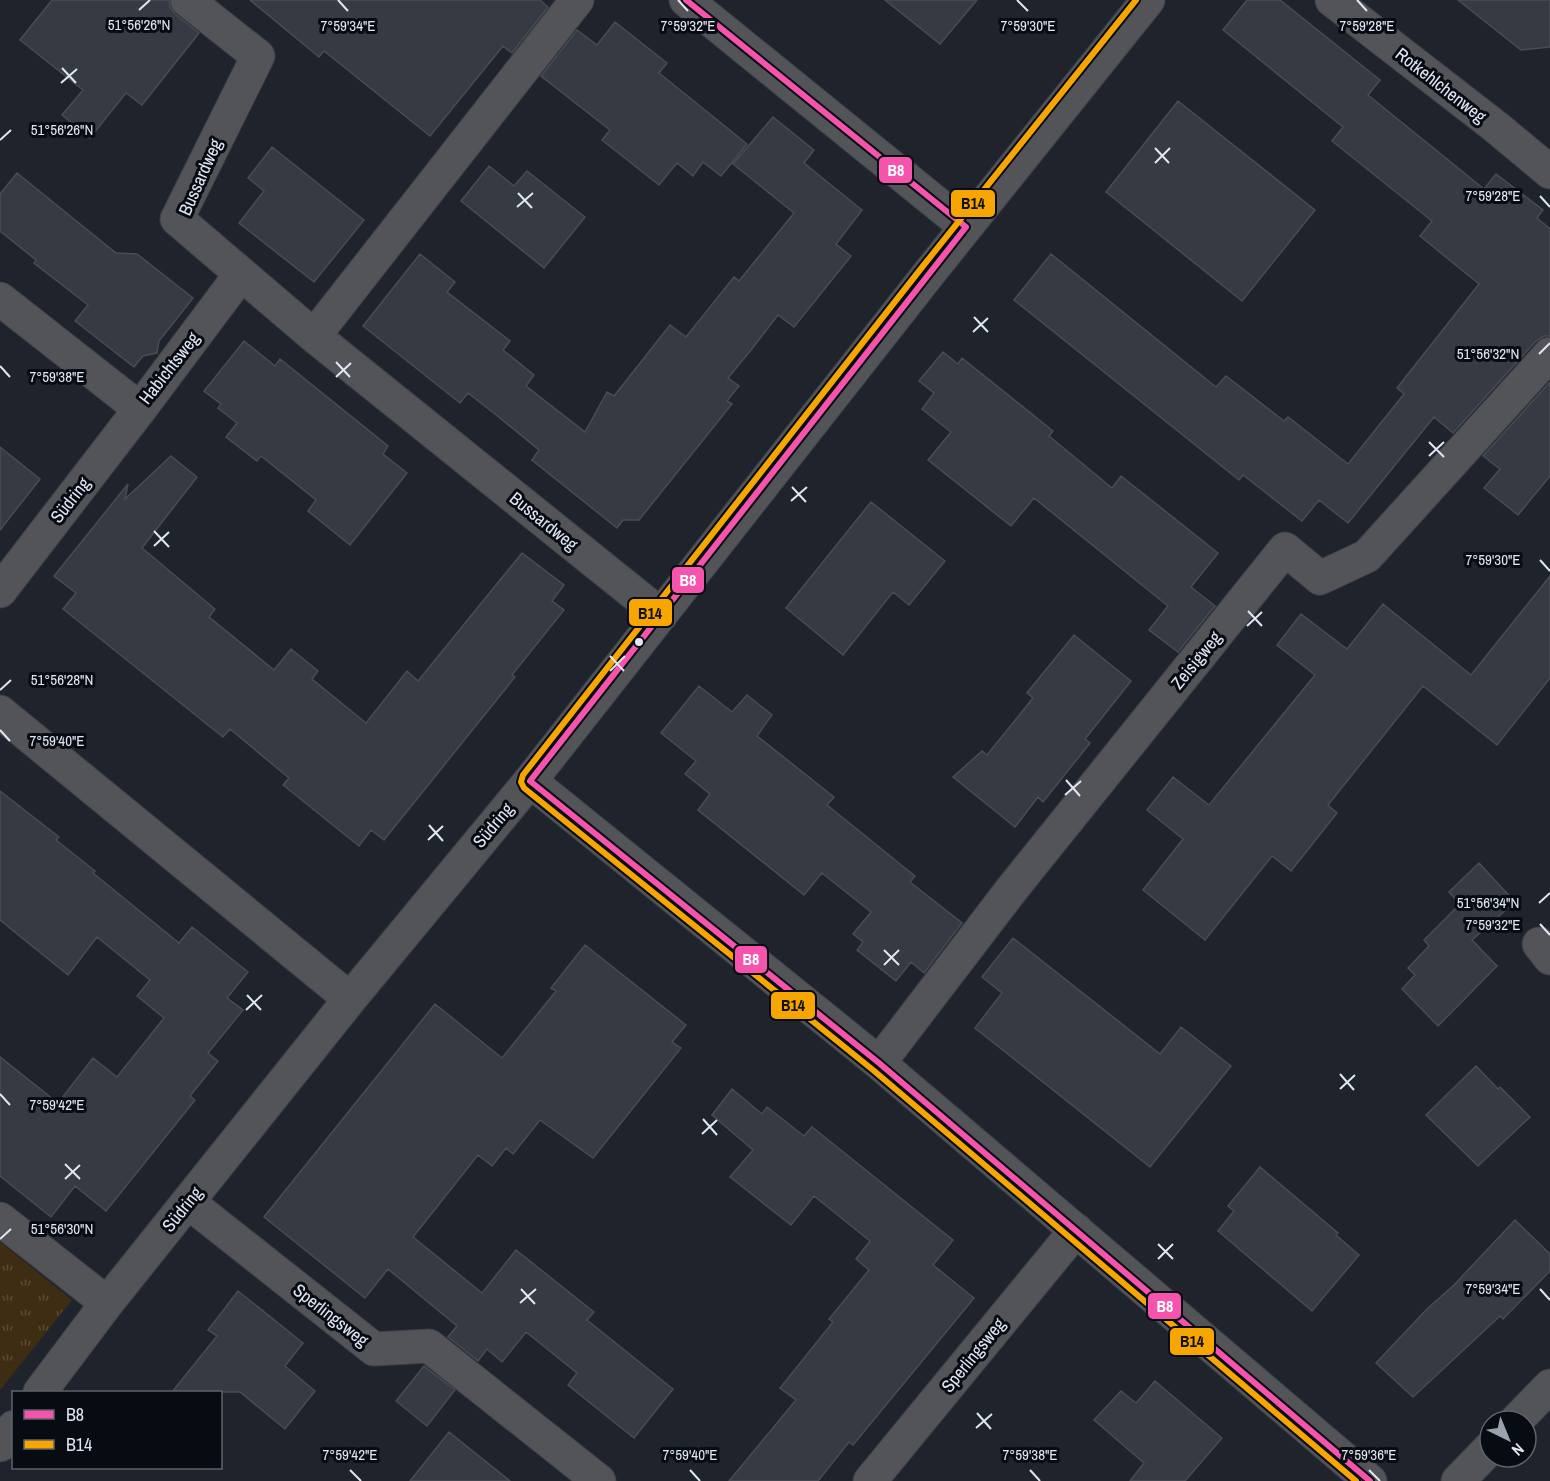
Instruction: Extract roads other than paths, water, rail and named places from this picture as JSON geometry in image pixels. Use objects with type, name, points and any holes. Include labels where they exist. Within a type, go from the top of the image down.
[{"type":"street","name":"Bussardweg","points":[[187,0],[258,56],[177,219],[314,336],[661,615]]},
{"type":"street","points":[[314,336],[577,0]]},
{"type":"street","points":[[686,0],[966,227]]},
{"type":"street","name":"Südring","points":[[41,1391],[106,1304],[350,999],[530,781],[966,227],[1148,0]]},
{"type":"street","name":"Rotkehlchenweg","points":[[1332,0],[1496,127],[1550,172]]},
{"type":"street","name":"Habichtsweg","points":[[0,299],[140,409],[241,274]]},
{"type":"street","name":"Zeisigweg","points":[[879,1063],[1012,889],[1285,549],[1320,578],[1368,556],[1550,354]]},
{"type":"street","name":"Südring","points":[[0,591],[140,409]]},
{"type":"street","points":[[0,712],[350,999]]},
{"type":"street","points":[[530,781],[879,1063],[1370,1481]]},
{"type":"street","name":"Sperlingsweg","points":[[188,1202],[374,1349],[429,1346],[599,1481]]},
{"type":"street","points":[[0,1219],[106,1304]]},
{"type":"street","name":"Sperlingsweg","points":[[870,1481],[1076,1230]]},
{"type":"street","points":[[1528,1409],[1550,1386]]},
{"type":"street","points":[[0,1446],[12,1431]]},
{"type":"street","points":[[1458,1481],[1478,1460]]}]
